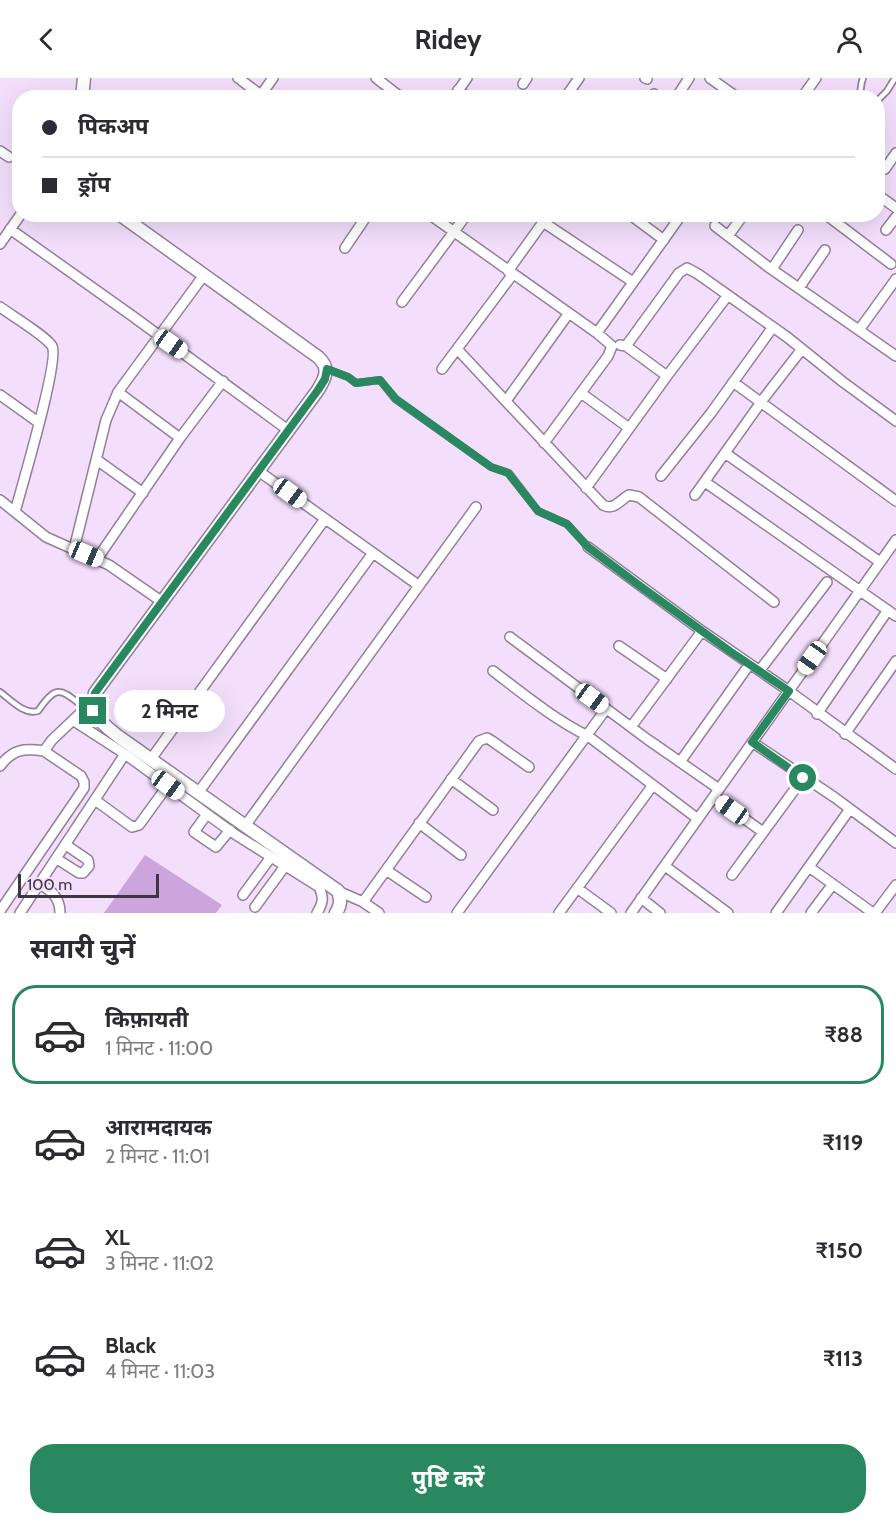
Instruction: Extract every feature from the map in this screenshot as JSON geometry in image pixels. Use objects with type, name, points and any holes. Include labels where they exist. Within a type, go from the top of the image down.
[{"type":"street","points":[[238,78],[255,90]]},
{"type":"street","points":[[710,78],[727,90]]},
{"type":"street","points":[[380,79],[393,90]]},
{"type":"street","points":[[0,151],[9,158]]},
{"type":"street","points":[[885,169],[896,153]]},
{"type":"street","points":[[886,230],[896,217]]},
{"type":"street","points":[[0,244],[16,222]]},
{"type":"street","points":[[44,751],[89,706],[95,693],[161,601],[318,390],[325,379],[327,369],[318,357],[131,222]]},
{"type":"street","points":[[345,248],[363,222]]},
{"type":"street","points":[[440,222],[612,346],[626,346],[667,376]]},
{"type":"street","points":[[402,302],[461,222]]},
{"type":"street","points":[[442,369],[543,222]]},
{"type":"street","points":[[551,222],[633,282]]},
{"type":"street","points":[[640,222],[664,240]]},
{"type":"street","points":[[597,333],[676,222]]},
{"type":"street","points":[[728,236],[738,222]]},
{"type":"street","points":[[836,222],[891,264]]},
{"type":"street","points":[[715,226],[772,269],[895,354]]},
{"type":"street","points":[[10,230],[223,381],[288,430]]},
{"type":"street","points":[[772,269],[798,231]]},
{"type":"street","points":[[799,288],[825,250]]},
{"type":"street","points":[[626,346],[682,270],[687,268],[773,327],[896,421]]},
{"type":"street","points":[[74,549],[106,420],[118,393],[204,275]]},
{"type":"street","points":[[859,330],[896,279]]},
{"type":"street","points":[[586,488],[728,295]]},
{"type":"street","points":[[0,307],[45,339],[53,348],[54,355],[51,377],[15,512]]},
{"type":"street","points":[[506,401],[569,313]]},
{"type":"street","points":[[661,476],[773,327]]},
{"type":"street","points":[[544,443],[608,356],[612,346]]},
{"type":"street","points":[[457,349],[586,488],[608,508],[629,495],[639,497],[774,602]]},
{"type":"street","points":[[695,495],[802,349]]},
{"type":"street","points":[[97,559],[180,438],[223,381]]},
{"type":"street","points":[[733,382],[896,501]]},
{"type":"street","points":[[118,393],[180,438]]},
{"type":"street","points":[[581,393],[629,428]]},
{"type":"street","points":[[0,395],[38,422]]},
{"type":"street","points":[[725,453],[880,562]]},
{"type":"street","points":[[97,460],[143,493]]},
{"type":"street","points":[[257,470],[418,585]]},
{"type":"street","points":[[705,482],[892,613],[817,714]]},
{"type":"street","points":[[0,500],[46,537],[97,559],[161,601]]},
{"type":"street","points":[[245,825],[476,507]]},
{"type":"street","points":[[151,759],[325,519]]},
{"type":"street","points":[[631,913],[880,562],[892,554],[896,540]]},
{"type":"street","points":[[588,547],[702,632],[749,665],[760,670],[817,714],[896,769]]},
{"type":"street","points":[[198,793],[373,553]]},
{"type":"street","points":[[760,670],[827,582]]},
{"type":"street","points":[[631,727],[702,632]]},
{"type":"street","points":[[510,637],[680,762],[763,832]]},
{"type":"street","points":[[619,646],[667,679]]},
{"type":"street","points":[[845,734],[896,661]]},
{"type":"street","points":[[680,762],[749,665]]},
{"type":"street","points":[[493,671],[575,730],[588,736],[698,819]]},
{"type":"street","points":[[89,706],[102,722],[198,793],[338,891],[363,902],[379,913]]},
{"type":"street","points":[[457,913],[606,709]]},
{"type":"street","points":[[74,721],[125,754],[230,830],[319,887],[323,897],[322,904],[316,913]]},
{"type":"street","points":[[363,902],[479,741],[483,738],[492,741],[529,767]]},
{"type":"street","points":[[752,742],[896,843]]},
{"type":"street","points":[[0,766],[16,750],[26,748],[44,751],[81,777],[84,782],[84,788],[0,911]]},
{"type":"street","points":[[20,913],[125,754]]},
{"type":"street","points":[[732,875],[803,778]]},
{"type":"street","points":[[451,779],[493,810]]},
{"type":"street","points":[[95,800],[135,827],[139,825],[168,785]]},
{"type":"street","points":[[559,913],[653,785]]},
{"type":"street","points":[[776,913],[850,809]]},
{"type":"street","points":[[207,814],[194,832],[197,836],[216,847],[230,830]]},
{"type":"street","points":[[419,823],[461,855]]},
{"type":"street","points":[[57,859],[79,873],[83,873],[89,866],[88,860],[66,845]]},
{"type":"street","points":[[243,895],[272,857]]},
{"type":"street","points":[[255,907],[285,866]]},
{"type":"street","points":[[664,866],[728,913]]},
{"type":"street","points":[[810,867],[874,913],[896,885]]},
{"type":"street","points":[[386,870],[426,897]]},
{"type":"street","points":[[40,884],[56,897],[60,904],[60,913]]},
{"type":"street","points":[[812,913],[833,884]]},
{"type":"street","points":[[577,888],[611,913]]},
{"type":"street","points":[[336,913],[341,899],[338,891]]},
{"type":"street","points":[[641,898],[660,913]]},
{"type":"lane","points":[[885,93],[895,78]]},
{"type":"lane","points":[[327,369],[348,377],[356,383],[380,380],[396,399],[491,467],[508,473],[538,511],[567,524],[588,547]]},
{"type":"lane","points":[[0,692],[26,711],[38,711],[50,694],[60,691],[89,706]]},
{"type":"shaded area","points":[[145,855],[222,905],[216,913],[104,913]]},
{"type":"route","points":[[93,711],[92,702],[95,693],[318,390],[325,379],[327,369],[348,377],[356,383],[380,380],[396,399],[491,467],[508,473],[538,511],[567,524],[588,547],[702,632],[789,691],[752,742],[803,778]]}]
